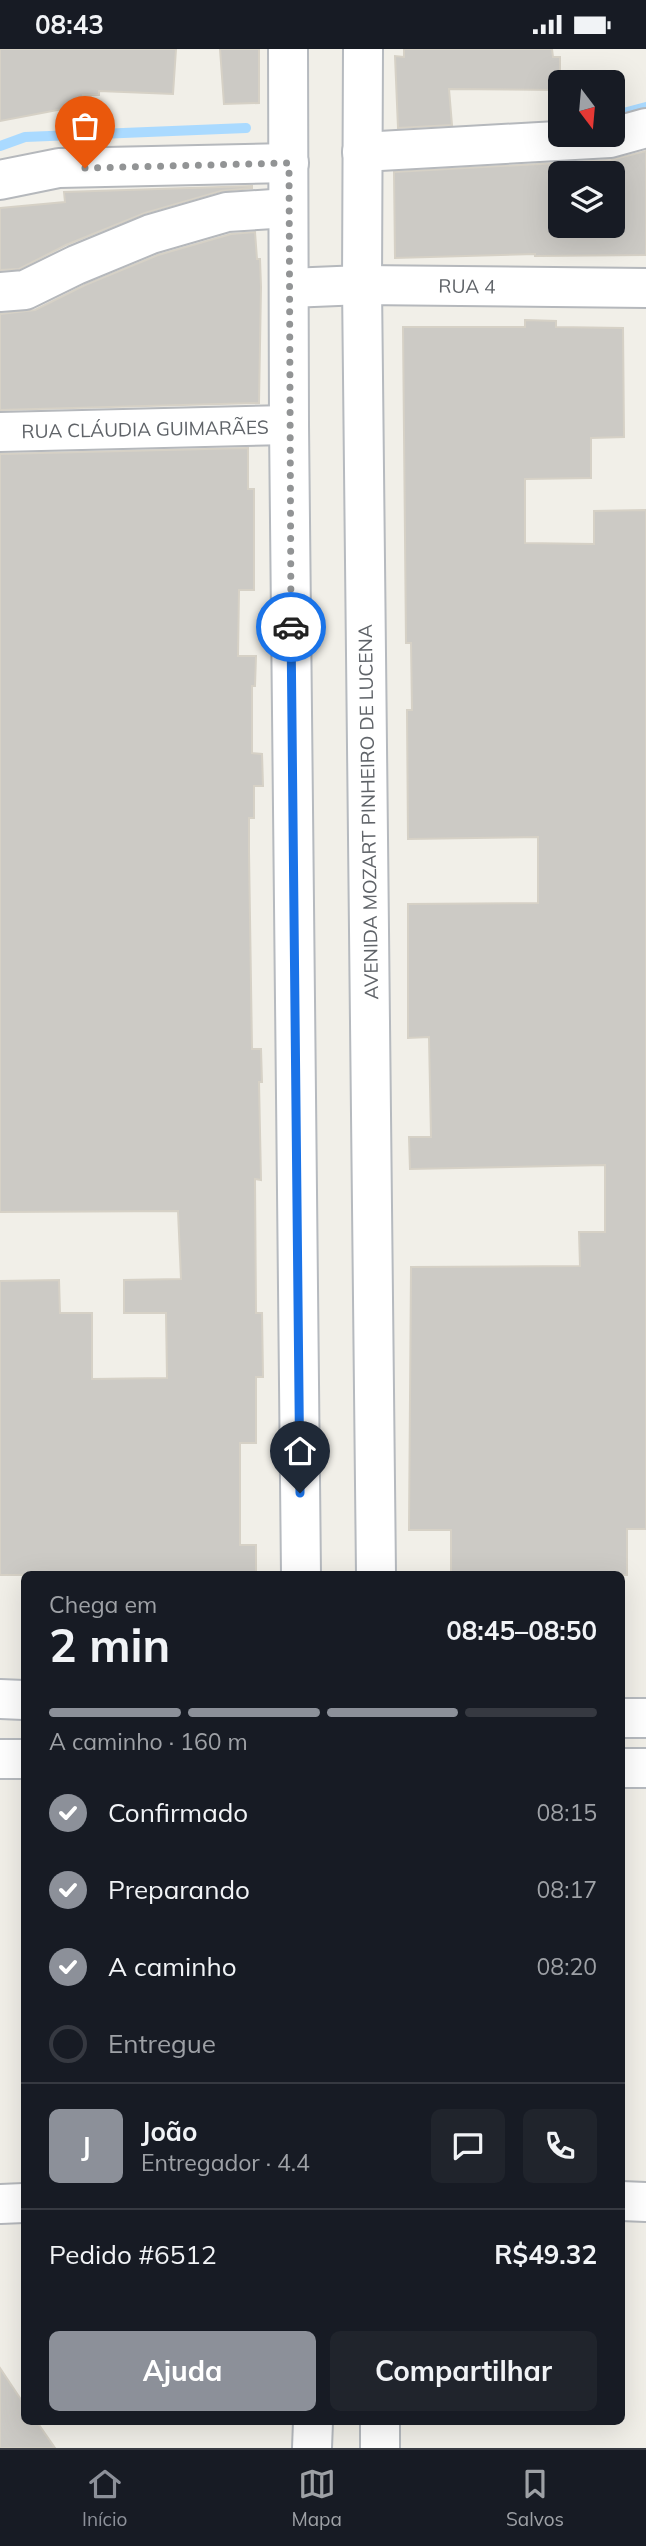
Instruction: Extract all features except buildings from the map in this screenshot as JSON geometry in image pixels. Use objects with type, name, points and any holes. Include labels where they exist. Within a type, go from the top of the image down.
[{"type":"main road","points":[[288,49],[289,425],[301,1571]]},
{"type":"main road","name":"AVENIDA MOZART PINHEIRO DE LUCENA","points":[[363,49],[362,285],[376,1571]]},
{"type":"main road","points":[[362,152],[610,138],[646,128]]},
{"type":"main road","points":[[0,180],[59,168],[289,163]]},
{"type":"main road","points":[[0,292],[25,291],[76,265],[151,234],[227,212],[288,208]]},
{"type":"main road","name":"RUA 4","points":[[289,288],[362,285],[646,288]]},
{"type":"main road","name":"RUA CLÁUDIA GUIMARÃES","points":[[0,432],[289,425]]},
{"type":"main road","points":[[0,1699],[21,1700]]},
{"type":"main road","points":[[625,1718],[646,1718]]},
{"type":"main road","points":[[0,1759],[21,1759]]},
{"type":"main road","points":[[625,1767],[646,1768]]},
{"type":"main road","points":[[625,2201],[646,2202]]},
{"type":"main road","points":[[0,2204],[21,2203]]},
{"type":"main road","points":[[313,2425],[313,2448]]},
{"type":"main road","points":[[380,2425],[380,2448]]},
{"type":"waterway","points":[[625,113],[646,107]]},
{"type":"waterway","points":[[0,146],[25,137],[246,128]]},
{"type":"way so far","points":[[85,168],[289,163],[291,627]]},
{"type":"route","points":[[291,627],[300,1493]]}]
